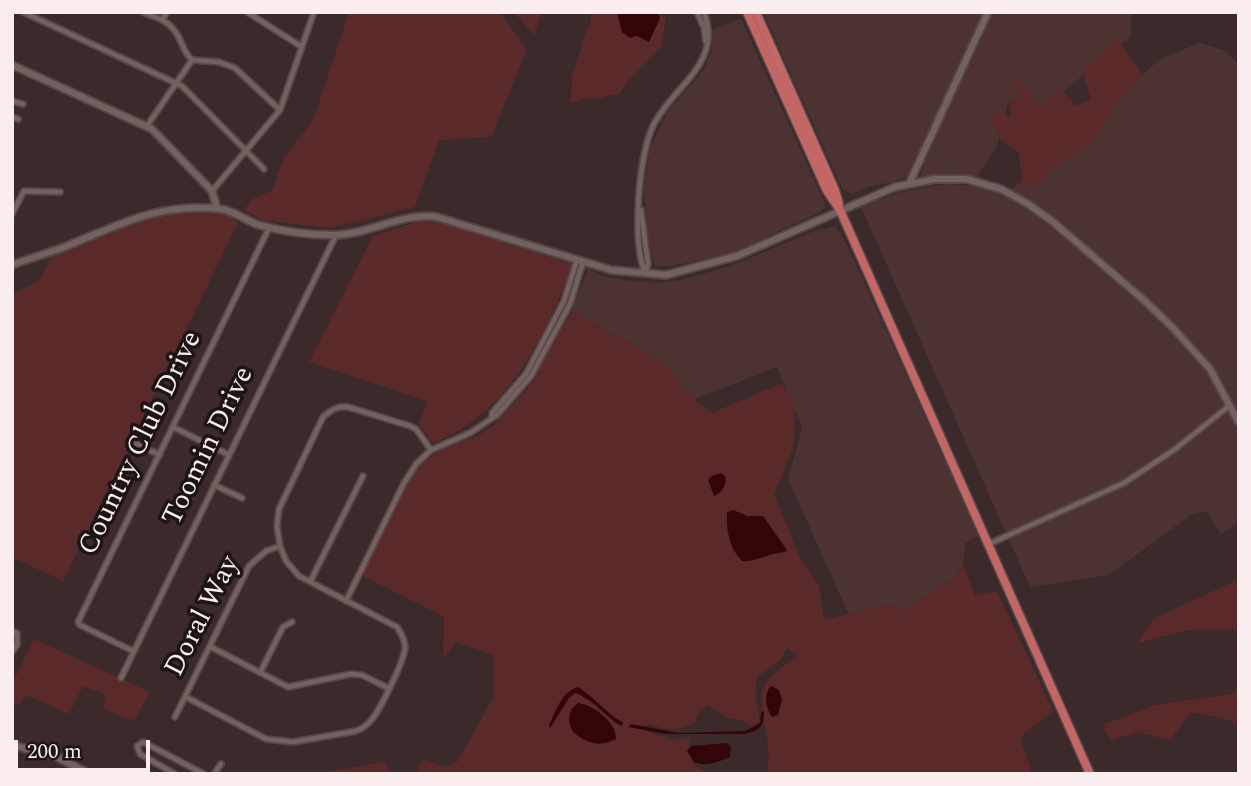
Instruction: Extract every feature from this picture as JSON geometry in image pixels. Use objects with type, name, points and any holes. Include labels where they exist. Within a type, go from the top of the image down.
[{"type":"highway","points":[[747,12],[827,191],[840,210]]},
{"type":"highway","points":[[756,12],[835,190],[840,210],[1090,774]]},
{"type":"street","points":[[23,12],[176,83],[264,170]]},
{"type":"street","points":[[144,12],[162,20],[176,32],[184,52],[192,60],[219,62],[235,68],[280,110]]},
{"type":"street","points":[[162,20],[167,12]]},
{"type":"street","points":[[247,12],[302,47]]},
{"type":"street","points":[[212,191],[280,110],[314,12]]},
{"type":"street","points":[[697,12],[704,28],[706,47]]},
{"type":"street","points":[[645,274],[640,244],[641,163],[649,135],[668,102],[699,68],[709,30],[704,12]]},
{"type":"street","points":[[909,184],[988,12]]},
{"type":"street","points":[[147,126],[192,60]]},
{"type":"street","points":[[12,65],[147,126],[216,195],[217,208]]},
{"type":"street","points":[[12,101],[23,104]]},
{"type":"street","points":[[12,265],[142,215],[175,209],[217,208],[270,227],[336,235],[370,229],[408,217],[428,215],[611,270],[672,274],[730,259],[884,191],[945,178],[966,179],[1001,189],[1028,204],[1072,238],[1172,327],[1210,369],[1239,424]]},
{"type":"street","points":[[12,214],[24,191],[60,192]]},
{"type":"street","name":"Country Club Drive","points":[[133,651],[78,623],[270,227]]},
{"type":"street","name":"Toomin Drive","points":[[121,678],[336,235]]},
{"type":"street","points":[[346,601],[404,483],[417,463],[431,450],[470,433],[492,417],[511,401],[531,376],[568,299],[580,261]]},
{"type":"street","points":[[989,544],[1124,483],[1174,450],[1230,405]]},
{"type":"street","points":[[186,697],[266,739],[293,742],[365,727],[374,717],[404,657],[402,634],[397,627],[299,576],[286,561],[280,546],[277,526],[279,509],[323,417],[330,410],[348,407],[410,426],[416,429],[431,450]]},
{"type":"street","points":[[173,427],[229,455]]},
{"type":"street","points":[[132,442],[160,455]]},
{"type":"street","points":[[310,582],[363,476]]},
{"type":"street","points":[[214,485],[242,498]]},
{"type":"street","name":"Doral Way","points":[[175,717],[250,566],[266,551],[280,546]]},
{"type":"street","points":[[260,673],[284,626],[292,622]]},
{"type":"street","points":[[12,631],[17,633],[17,645],[12,652]]},
{"type":"street","points":[[211,647],[288,687],[351,674],[362,675],[388,688]]},
{"type":"street","points":[[175,774],[140,754],[137,746],[143,742],[154,746],[204,774]]},
{"type":"street","points":[[12,745],[55,756],[90,774]]},
{"type":"street","points":[[214,774],[221,764]]},
{"type":"shaded area","points":[[349,12],[500,12],[527,50],[491,137],[439,140],[415,207],[330,228],[262,220],[244,210],[253,198],[272,191],[284,157],[313,121]]},
{"type":"shaded area","points":[[514,12],[542,12],[534,36]]},
{"type":"shaded area","points":[[590,12],[623,12],[618,13],[637,36],[649,42],[660,16],[666,17],[662,46],[626,83],[619,95],[598,99],[591,97],[571,103],[572,77],[591,22]]},
{"type":"shaded area","points":[[658,12],[660,18],[649,42],[637,36],[630,38],[622,32],[617,13]]},
{"type":"shaded area","points":[[763,12],[984,12],[908,176],[870,186],[852,194],[843,190]]},
{"type":"shaded area","points":[[993,12],[1131,12],[1131,36],[1042,109],[1008,103],[997,147],[974,180],[955,173],[921,177],[924,164]]},
{"type":"shaded area","points":[[741,19],[826,206],[820,212],[731,254],[671,266],[655,266],[647,232],[644,189],[650,148],[668,111],[703,71],[711,52],[713,29]]},
{"type":"shaded area","points":[[1117,39],[1144,76],[1128,91],[1092,142],[1049,171],[1040,183],[1023,187],[1019,153],[1001,139],[990,122],[998,111],[1011,117],[1009,98],[1025,100],[1011,81],[1015,79],[1041,104],[1062,90],[1076,106],[1091,99],[1082,71]]},
{"type":"shaded area","points":[[1199,43],[1223,50],[1239,64],[1239,521],[1221,534],[1206,511],[1192,514],[1109,575],[1030,587],[861,207],[897,193],[946,184],[977,186],[999,193],[1017,202],[1049,225],[1178,340],[1182,337],[1121,277],[1043,211],[1009,190],[1093,136],[1129,86],[1159,60]]},
{"type":"shaded area","points":[[147,213],[228,213],[238,223],[63,581],[12,557],[12,295],[40,280],[54,250]]},
{"type":"shaded area","points":[[422,220],[437,221],[572,264],[550,318],[521,370],[503,393],[482,413],[459,430],[433,443],[419,424],[427,401],[309,362],[373,236]]},
{"type":"shaded area","points":[[836,226],[979,535],[965,543],[963,565],[954,578],[904,610],[886,604],[849,615],[788,479],[802,428],[777,367],[695,399],[662,361],[572,311],[588,269],[602,276],[630,281],[661,283],[681,280],[731,266],[812,232]]},
{"type":"shaded area","points":[[572,311],[662,361],[695,399],[712,413],[782,383],[795,408],[794,446],[774,494],[801,561],[819,585],[824,620],[886,604],[904,610],[954,578],[963,565],[975,595],[997,591],[1053,711],[1020,737],[1032,774],[766,774],[769,751],[762,694],[770,677],[798,656],[787,648],[781,659],[757,677],[755,698],[759,714],[758,722],[751,728],[744,721],[729,718],[707,705],[698,713],[695,723],[678,729],[651,724],[640,728],[669,740],[690,738],[689,750],[693,765],[710,774],[415,774],[423,760],[447,767],[457,762],[493,698],[494,655],[456,642],[443,659],[444,617],[360,575],[404,483],[422,463],[450,444],[475,438],[494,425],[534,381],[547,352]]},
{"type":"shaded area","points":[[721,473],[726,479],[725,485],[714,496],[708,480]]},
{"type":"shaded area","points":[[733,510],[748,516],[763,516],[787,550],[742,561],[731,545],[728,532],[727,512]]},
{"type":"shaded area","points":[[1239,577],[1239,629],[1188,630],[1138,643],[1154,618]]},
{"type":"shaded area","points":[[34,639],[150,692],[134,721],[103,709],[106,695],[83,686],[69,714],[27,695],[20,704],[12,705],[12,684]]},
{"type":"shaded area","points":[[771,686],[779,690],[782,699],[778,715],[772,717],[766,701]]},
{"type":"shaded area","points":[[578,687],[623,722],[622,726],[583,696],[575,693],[550,728],[549,725],[564,697]]},
{"type":"shaded area","points":[[1239,688],[1239,727],[1230,720],[1191,712],[1170,740],[1138,732],[1111,740],[1103,725],[1155,705],[1231,694]]},
{"type":"shaded area","points":[[578,703],[603,715],[613,726],[616,739],[593,743],[573,732],[569,716]]},
{"type":"shaded area","points":[[764,711],[760,727],[745,734],[666,734],[628,727],[631,724],[679,733],[745,731],[760,723],[761,712]]},
{"type":"shaded area","points":[[727,743],[731,747],[730,757],[712,763],[694,762],[687,751],[691,746]]},
{"type":"shaded area","points":[[385,762],[390,774],[329,774],[332,771]]}]
